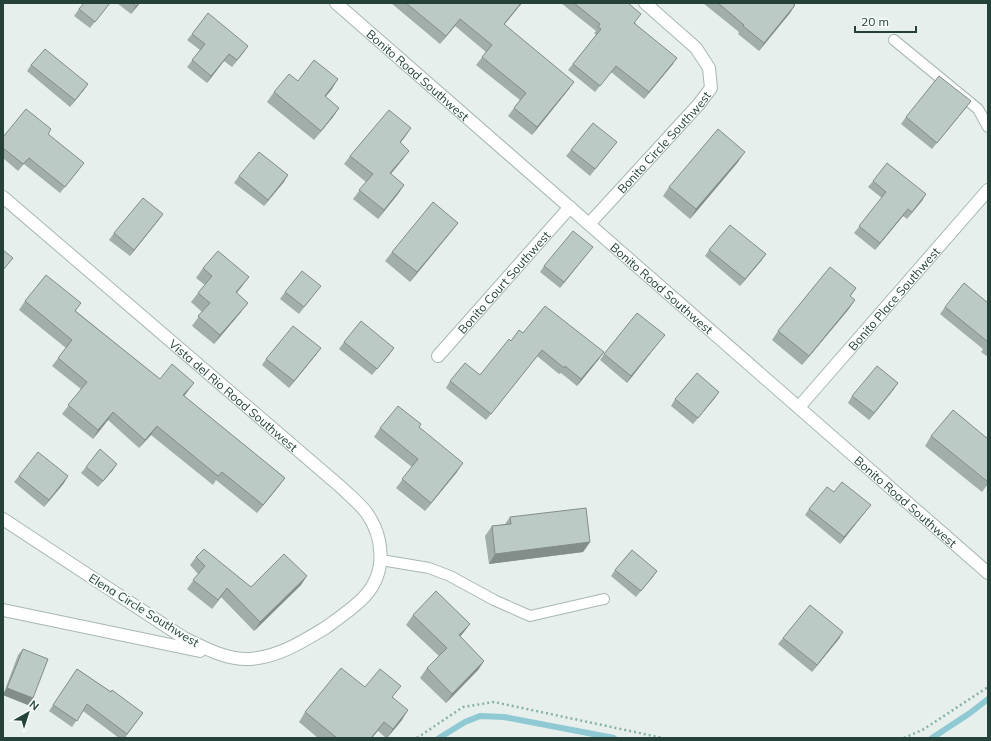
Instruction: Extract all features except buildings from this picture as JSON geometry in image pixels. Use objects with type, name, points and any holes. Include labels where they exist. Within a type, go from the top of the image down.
[{"type":"street","name":"Bonito Road Southwest","points":[[336,3],[988,573]]},
{"type":"street","name":"Bonito Circle Southwest","points":[[589,224],[699,104],[711,88],[709,68],[696,48],[645,3]]},
{"type":"street","name":"Bonito Place Southwest","points":[[798,407],[988,190]]},
{"type":"street","name":"Vista del Rio Road Southwest","points":[[3,197],[342,488],[366,512],[379,536],[381,560],[377,578],[366,595],[337,619]]},
{"type":"street","name":"Bonito Court Southwest","points":[[438,356],[570,207]]},
{"type":"street","name":"Elena Circle Southwest","points":[[3,519],[184,638],[204,648],[230,657],[249,659],[268,656],[293,647],[337,619]]},
{"type":"street","points":[[3,610],[230,657]]},
{"type":"lane","points":[[894,40],[978,109],[988,127]]},
{"type":"lane","points":[[381,560],[429,568],[450,576],[494,600],[530,616],[604,600]]},
{"type":"path","points":[[904,738],[924,729],[988,687]]},
{"type":"path","points":[[417,738],[463,707],[494,702],[663,738]]},
{"type":"waterway","points":[[932,738],[970,713],[988,699]]},
{"type":"waterway","points":[[439,738],[465,722],[480,716],[504,717],[614,738]]}]
